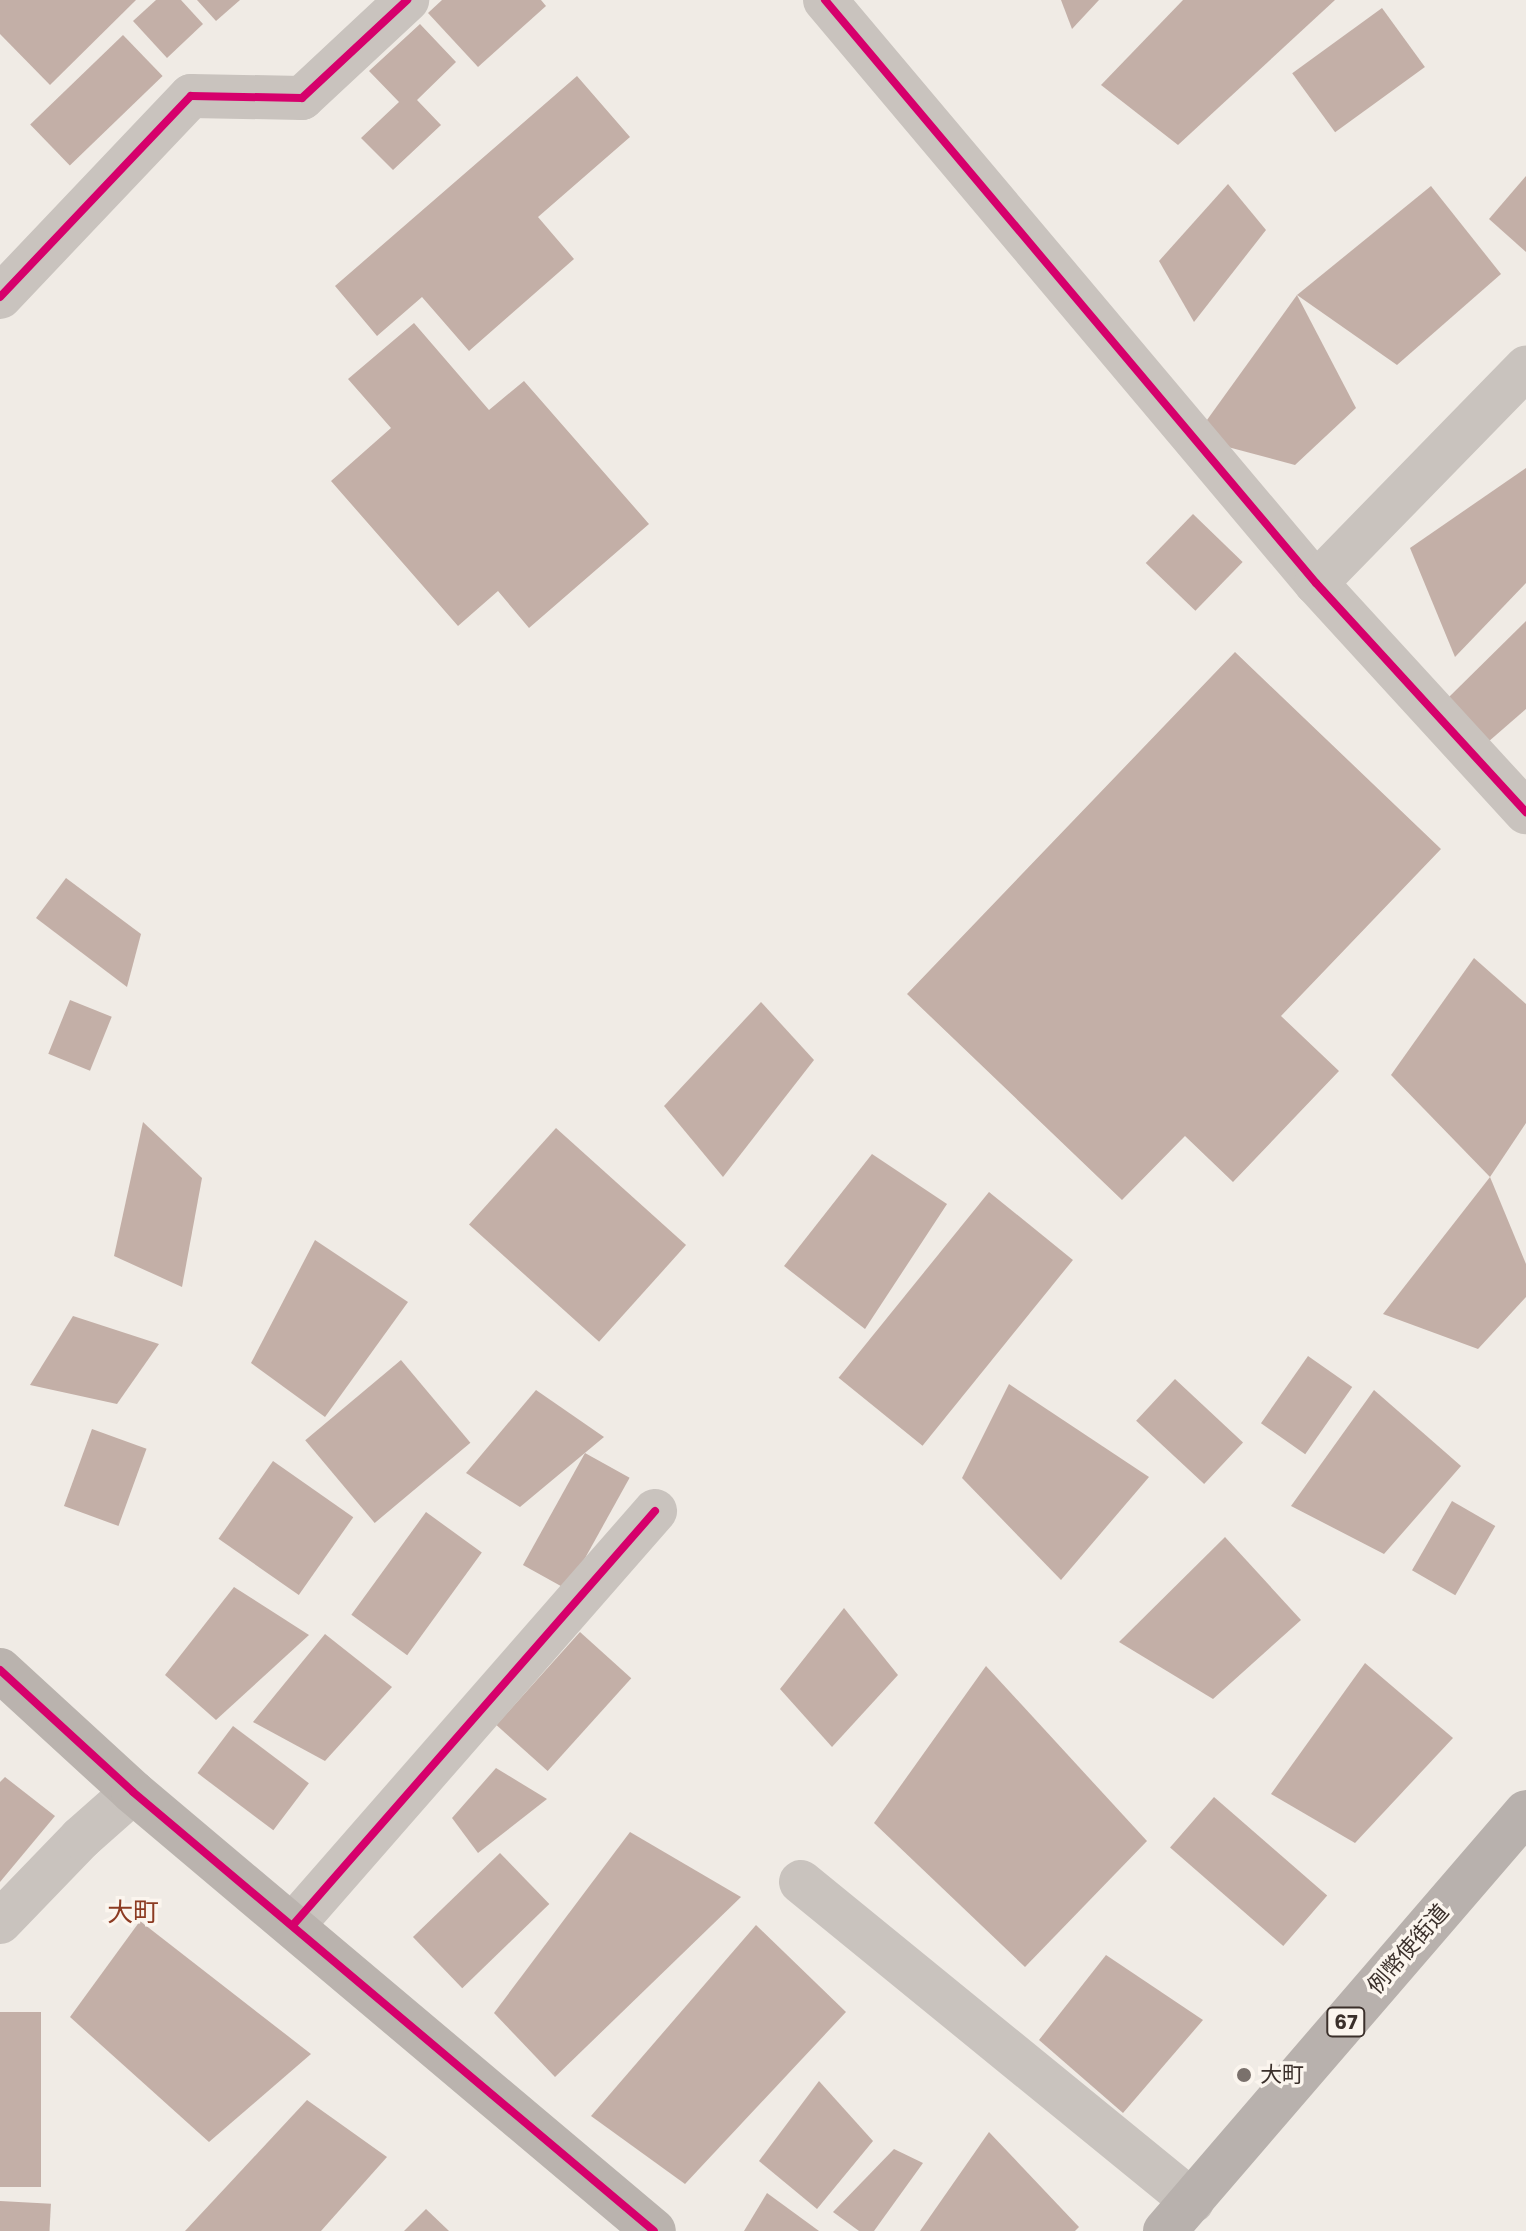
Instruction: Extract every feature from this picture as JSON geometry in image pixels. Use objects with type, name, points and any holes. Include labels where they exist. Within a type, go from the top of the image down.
[{"type":"main road","name":"例幣使街道","points":[[1179,2216],[1526,1812]]},
{"type":"street","points":[[0,297],[191,96],[302,98],[407,0]]},
{"type":"street","points":[[836,4],[1316,583],[1526,812]]},
{"type":"street","points":[[1316,583],[1526,368]]},
{"type":"street","points":[[293,1925],[655,1511]]},
{"type":"street","points":[[0,1670],[133,1792],[654,2231]]},
{"type":"street","points":[[0,1922],[81,1838],[133,1792]]},
{"type":"street","points":[[801,1882],[1179,2216]]},
{"type":"building","points":[[0,0],[136,0],[50,85],[0,34]]},
{"type":"building","points":[[156,0],[181,0],[203,24],[167,58],[133,21]]},
{"type":"building","points":[[197,0],[240,0],[216,21]]},
{"type":"building","points":[[442,0],[541,0],[546,6],[478,67],[428,13]]},
{"type":"building","points":[[1061,0],[1099,0],[1072,29]]},
{"type":"building","points":[[1183,0],[1335,0],[1178,145],[1101,85]]},
{"type":"building","points":[[1382,8],[1425,67],[1335,132],[1292,73]]},
{"type":"building","points":[[420,24],[456,62],[417,100],[441,125],[393,170],[361,138],[399,102],[369,71]]},
{"type":"building","points":[[123,35],[163,76],[70,166],[30,125]]},
{"type":"building","points":[[577,76],[630,137],[538,217],[574,259],[469,351],[422,297],[377,336],[335,286]]},
{"type":"building","points":[[1526,176],[1526,252],[1489,219]]},
{"type":"building","points":[[1228,184],[1266,230],[1194,322],[1159,261]]},
{"type":"building","points":[[1431,186],[1501,274],[1397,365],[1297,295]]},
{"type":"building","points":[[1297,295],[1356,408],[1295,465],[1194,438]]},
{"type":"building","points":[[414,323],[489,410],[524,381],[649,524],[529,628],[498,591],[458,626],[331,481],[391,428],[348,379]]},
{"type":"building","points":[[1526,468],[1526,583],[1455,657],[1410,548]]},
{"type":"building","points":[[1193,514],[1243,562],[1195,611],[1146,563]]},
{"type":"building","points":[[1526,621],[1526,709],[1488,742],[1449,697]]},
{"type":"building","points":[[1235,652],[1441,849],[1281,1016],[1339,1071],[1233,1182],[1185,1136],[1122,1200],[907,994]]},
{"type":"building","points":[[66,878],[141,934],[127,987],[36,918]]},
{"type":"building","points":[[1474,958],[1526,1004],[1526,1123],[1490,1177],[1391,1075]]},
{"type":"building","points":[[70,1000],[112,1017],[90,1071],[48,1054]]},
{"type":"building","points":[[761,1002],[814,1060],[723,1177],[664,1106]]},
{"type":"building","points":[[143,1122],[202,1178],[182,1287],[114,1256]]},
{"type":"building","points":[[556,1128],[686,1245],[599,1342],[469,1225]]},
{"type":"building","points":[[872,1154],[947,1204],[865,1329],[784,1266]]},
{"type":"building","points":[[1490,1177],[1526,1264],[1526,1297],[1478,1349],[1383,1314]]},
{"type":"building","points":[[989,1192],[1073,1260],[923,1446],[839,1378]]},
{"type":"building","points":[[315,1240],[408,1302],[325,1417],[251,1363]]},
{"type":"building","points":[[73,1316],[159,1344],[117,1404],[30,1385]]},
{"type":"building","points":[[1308,1356],[1352,1387],[1305,1454],[1261,1423]]},
{"type":"building","points":[[401,1360],[470,1443],[375,1523],[305,1440]]},
{"type":"building","points":[[1175,1379],[1243,1442],[1204,1484],[1136,1421]]},
{"type":"building","points":[[1009,1384],[1149,1477],[1061,1580],[962,1478]]},
{"type":"building","points":[[536,1390],[604,1437],[520,1507],[466,1473]]},
{"type":"building","points":[[1374,1390],[1461,1466],[1384,1554],[1291,1506]]},
{"type":"building","points":[[92,1429],[147,1449],[118,1526],[64,1506]]},
{"type":"building","points":[[585,1453],[630,1478],[568,1590],[523,1565]]},
{"type":"building","points":[[273,1461],[353,1517],[299,1595],[219,1539]]},
{"type":"building","points":[[1452,1501],[1495,1526],[1455,1595],[1412,1570]]},
{"type":"building","points":[[426,1512],[482,1553],[407,1655],[351,1615]]},
{"type":"building","points":[[1225,1537],[1301,1620],[1213,1699],[1119,1642]]},
{"type":"building","points":[[234,1587],[309,1635],[216,1720],[165,1675]]},
{"type":"building","points":[[844,1608],[898,1675],[832,1747],[780,1689]]},
{"type":"building","points":[[580,1632],[631,1678],[548,1771],[496,1725]]},
{"type":"building","points":[[325,1634],[392,1687],[325,1761],[253,1722]]},
{"type":"building","points":[[1365,1663],[1453,1738],[1355,1843],[1271,1794]]},
{"type":"building","points":[[986,1666],[1147,1841],[1025,1967],[874,1823]]},
{"type":"building","points":[[233,1726],[309,1783],[273,1830],[197,1773]]},
{"type":"building","points":[[496,1768],[547,1799],[478,1853],[452,1818]]},
{"type":"building","points":[[5,1777],[55,1816],[0,1882],[0,1782]]},
{"type":"building","points":[[1214,1797],[1327,1895],[1283,1946],[1170,1848]]},
{"type":"building","points":[[630,1832],[741,1897],[555,2077],[494,2013]]},
{"type":"building","points":[[500,1853],[549,1904],[462,1988],[413,1937]]},
{"type":"building","points":[[140,1921],[311,2054],[209,2142],[70,2017]]},
{"type":"building","points":[[756,1925],[846,2012],[685,2184],[591,2116]]},
{"type":"building","points":[[1106,1955],[1203,2020],[1123,2113],[1039,2040]]},
{"type":"building","points":[[0,2012],[41,2012],[41,2187],[0,2187]]},
{"type":"building","points":[[819,2081],[873,2141],[817,2209],[759,2161]]},
{"type":"building","points":[[307,2100],[387,2157],[321,2231],[185,2231]]},
{"type":"building","points":[[989,2132],[1079,2227],[1075,2231],[920,2231]]},
{"type":"building","points":[[894,2149],[923,2163],[874,2231],[859,2231],[833,2212]]},
{"type":"building","points":[[767,2193],[819,2231],[744,2231]]},
{"type":"building","points":[[0,2201],[51,2204],[49,2231],[0,2231]]},
{"type":"building","points":[[426,2209],[449,2231],[404,2231]]},
{"type":"cycle path","points":[[0,297],[191,96],[302,98],[407,0]]},
{"type":"cycle path","points":[[825,0],[1316,583],[1526,812]]},
{"type":"cycle path","points":[[293,1925],[655,1511]]},
{"type":"cycle path","points":[[0,1670],[133,1792],[654,2231]]},
{"type":"place","name":"大町","points":[[1244,2075]]},
{"type":"district","name":"大町","points":[[133,1913]]}]
